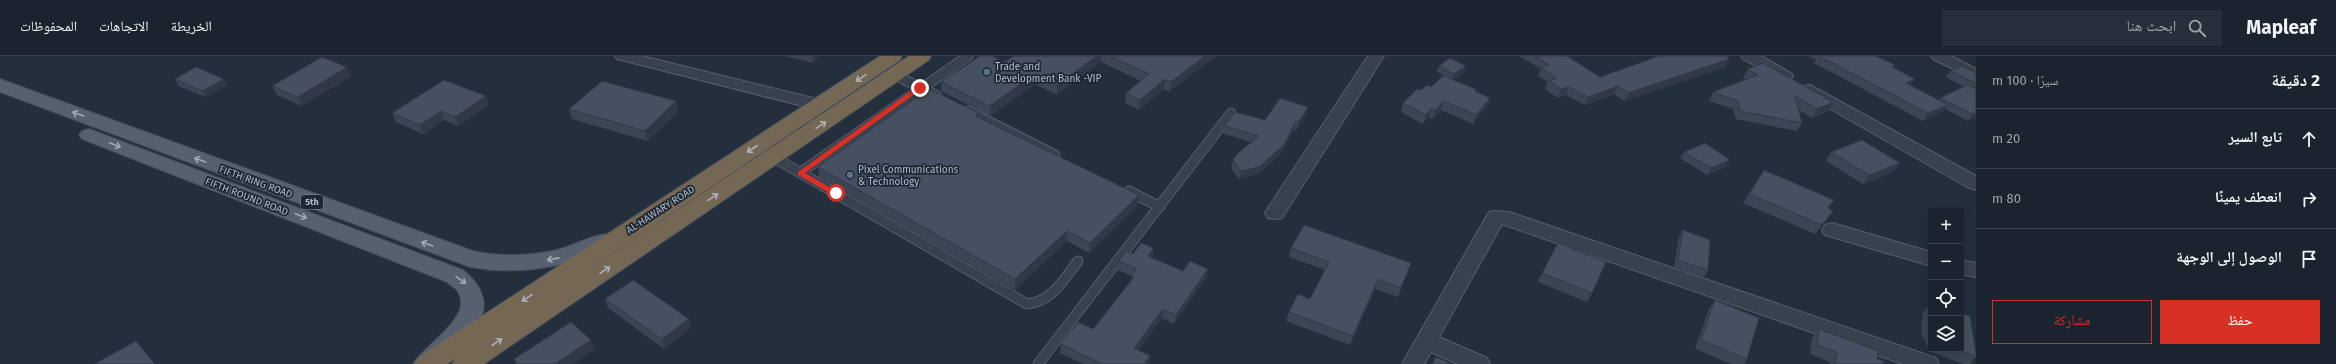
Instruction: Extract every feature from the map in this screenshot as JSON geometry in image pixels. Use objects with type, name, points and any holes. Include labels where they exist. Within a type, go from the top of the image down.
[{"type":"highway","name":"AL-HAWARY ROAD","points":[[427,364],[819,106],[894,66],[920,56]]},
{"type":"highway","name":"AL-HAWARY ROAD","points":[[465,364],[773,157],[894,66]]},
{"type":"main road","name":"FIFTH RING ROAD","points":[[0,85],[442,250],[483,263],[520,264],[558,258],[595,246],[629,230]]},
{"type":"main road","name":"FIFTH ROUND ROAD","points":[[0,100],[460,278],[470,287],[473,294],[473,308],[470,315],[459,330],[427,364]]},
{"type":"street","points":[[623,56],[819,106]]},
{"type":"street","points":[[1275,213],[1376,56]]},
{"type":"street","points":[[1749,56],[1976,184]]},
{"type":"street","points":[[1939,56],[1976,75]]},
{"type":"street","points":[[1414,364],[1493,219],[1502,217],[1928,364]]},
{"type":"street","points":[[1832,230],[1928,258]]},
{"type":"street","points":[[1964,268],[1976,270]]},
{"type":"street","points":[[1426,341],[1479,364]]},
{"type":"lane","points":[[800,173],[968,56]]},
{"type":"lane","points":[[894,66],[920,88],[948,102]]},
{"type":"lane","points":[[962,109],[1061,158]]},
{"type":"lane","points":[[1038,364],[1231,113]]},
{"type":"lane","points":[[773,157],[1027,304],[1035,304],[1045,299],[1078,261]]},
{"type":"lane","points":[[1117,186],[1160,207]]},
{"type":"building","points":[[980,56],[992,56],[1004,62],[1014,56],[1097,56],[1057,85],[1035,74],[990,106],[941,82]]},
{"type":"building","points":[[1109,56],[1205,56],[1171,82],[1165,79],[1140,100],[1126,93],[1149,74]]},
{"type":"building","points":[[1535,56],[1567,56],[1600,77],[1659,56],[1726,56],[1730,59],[1628,93],[1618,86],[1588,97],[1569,87],[1561,89],[1549,81],[1557,78],[1541,68],[1549,65]]},
{"type":"building","points":[[1819,56],[1876,56],[1895,65],[1892,67],[1915,79],[1906,83],[1948,105],[1928,113]]},
{"type":"building","points":[[322,57],[347,67],[298,97],[272,86]]},
{"type":"building","points":[[1450,58],[1466,66],[1454,74],[1439,66]]},
{"type":"building","points":[[1763,63],[1833,102],[1817,109],[1795,96],[1802,123],[1740,111],[1738,101],[1713,92],[1758,75],[1748,69]]},
{"type":"building","points":[[1962,66],[1976,73],[1976,83],[1950,71]]},
{"type":"building","points":[[196,67],[224,79],[202,91],[175,79]]},
{"type":"building","points":[[1443,76],[1476,89],[1475,91],[1490,98],[1476,115],[1444,101],[1435,110],[1432,108],[1426,115],[1403,103],[1417,89],[1421,90],[1427,85],[1431,87]]},
{"type":"building","points":[[444,80],[486,96],[455,117],[441,111],[420,125],[392,113]]},
{"type":"building","points":[[602,81],[676,101],[645,131],[569,109]]},
{"type":"building","points":[[1967,85],[1976,89],[1976,113],[1972,114],[1940,98]]},
{"type":"building","points":[[929,89],[979,113],[975,116],[1139,195],[1090,243],[1067,231],[1015,279],[818,167]]},
{"type":"building","points":[[1280,98],[1308,107],[1298,122],[1295,122],[1284,145],[1259,167],[1241,171],[1233,160],[1237,154],[1259,136],[1225,126],[1235,112],[1265,120]]},
{"type":"building","points":[[1862,140],[1900,163],[1869,175],[1831,152]]},
{"type":"building","points":[[1705,143],[1730,160],[1711,168],[1684,152]]},
{"type":"building","points":[[1764,170],[1834,200],[1828,208],[1833,211],[1822,225],[1749,194]]},
{"type":"building","points":[[1304,225],[1411,263],[1401,288],[1378,279],[1353,336],[1289,312],[1298,294],[1310,299],[1329,262],[1291,248]]},
{"type":"building","points":[[1683,230],[1710,240],[1708,270],[1678,260]]},
{"type":"building","points":[[1141,243],[1154,248],[1148,256],[1183,271],[1190,261],[1208,269],[1176,315],[1163,309],[1134,348],[1150,356],[1144,364],[1102,364],[1061,344],[1078,322],[1093,329],[1134,277],[1132,275],[1137,269],[1119,261],[1126,251],[1133,254]]},
{"type":"building","points":[[1558,243],[1606,262],[1592,293],[1542,273]]},
{"type":"building","points":[[633,280],[689,319],[662,339],[605,299]]},
{"type":"building","points":[[1715,300],[1759,318],[1747,359],[1701,340]]},
{"type":"building","points":[[1964,315],[1970,316],[1976,356],[1964,352]]},
{"type":"building","points":[[571,322],[591,340],[555,364],[519,364],[514,359]]},
{"type":"building","points":[[1819,329],[1878,351],[1877,359],[1884,361],[1883,364],[1835,364],[1837,352],[1817,345]]},
{"type":"building","points":[[136,341],[155,364],[94,364]]},
{"type":"building","points":[[1436,357],[1452,364],[1432,364]]},
{"type":"place","name":"Trade and Development Bank -VIP","points":[[987,72]]},
{"type":"place","name":"Pixel Communications & Technology","points":[[850,175]]},
{"type":"route","points":[[836,193],[800,173],[920,88]]}]
